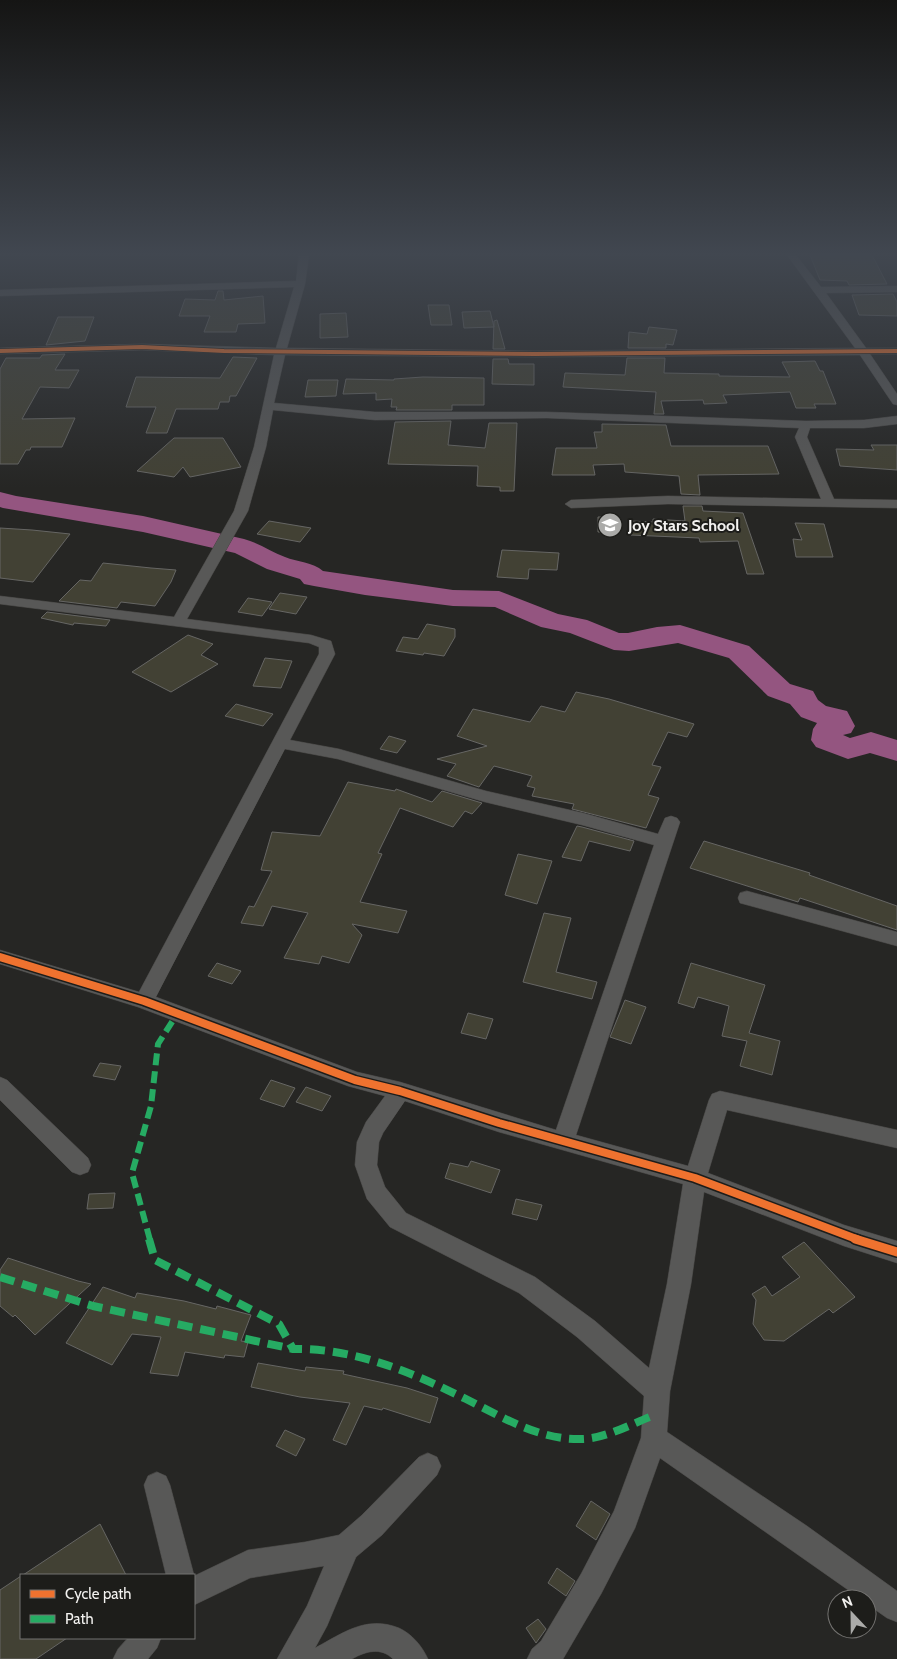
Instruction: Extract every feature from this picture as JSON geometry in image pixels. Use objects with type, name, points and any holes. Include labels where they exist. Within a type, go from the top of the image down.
[{"type":"street","points":[[179,621],[241,510],[260,447],[279,351],[285,332]]},
{"type":"street","points":[[850,332],[897,402]]},
{"type":"street","points":[[0,351],[142,347],[224,351],[534,354],[897,351]]},
{"type":"street","points":[[268,406],[375,416],[547,415],[806,426],[864,424],[897,420]]},
{"type":"street","points":[[806,426],[801,437],[829,502]]},
{"type":"street","points":[[571,504],[668,500],[897,504]]},
{"type":"street","points":[[0,600],[179,621],[311,639],[326,644],[327,654],[144,1001]]},
{"type":"street","points":[[281,743],[339,754],[485,796],[664,842]]},
{"type":"street","points":[[563,1141],[671,822]]},
{"type":"street","points":[[747,898],[897,939]]},
{"type":"street","points":[[0,957],[144,1001],[355,1080],[400,1091],[499,1123],[695,1178],[844,1235],[897,1252]]},
{"type":"street","points":[[0,1086],[80,1165]]},
{"type":"street","points":[[400,1091],[374,1128],[368,1142],[366,1165],[375,1192],[398,1220],[527,1285],[586,1329],[657,1391]]},
{"type":"street","points":[[542,1659],[550,1651],[591,1584],[625,1518],[654,1438],[657,1391],[679,1284],[695,1178],[720,1100],[897,1139]]},
{"type":"street","points":[[654,1438],[797,1536],[897,1608]]},
{"type":"street","points":[[292,1659],[317,1616],[346,1547],[372,1525],[428,1466]]},
{"type":"street","points":[[157,1485],[180,1574]]},
{"type":"street","points":[[195,1590],[248,1564],[305,1556],[346,1547]]},
{"type":"street","points":[[323,1659],[358,1641],[376,1635],[394,1640],[413,1659]]},
{"type":"street","points":[[128,1659],[146,1639]]},
{"type":"building","points":[[51,332],[88,332],[85,341],[46,345]]},
{"type":"building","points":[[320,332],[348,332],[348,337],[320,338]]},
{"type":"building","points":[[494,332],[500,332],[505,349],[493,349]]},
{"type":"building","points":[[629,332],[647,334],[647,332],[676,332],[673,345],[666,344],[666,348],[628,348]]},
{"type":"building","points":[[65,354],[55,370],[79,370],[69,388],[40,387],[22,419],[75,418],[62,447],[31,447],[30,450],[26,450],[18,464],[0,464],[0,369],[6,358],[40,358],[42,355]]},
{"type":"building","points":[[233,357],[257,358],[236,396],[230,396],[229,402],[220,402],[218,409],[176,409],[167,433],[146,433],[156,407],[126,407],[136,377],[220,378]]},
{"type":"building","points":[[627,358],[665,358],[664,373],[719,374],[719,376],[790,377],[782,362],[815,361],[820,371],[823,371],[836,404],[814,404],[816,408],[796,408],[790,392],[723,395],[727,403],[704,404],[703,400],[661,401],[664,414],[654,414],[656,392],[563,387],[565,373],[625,375]]},
{"type":"building","points":[[493,359],[508,359],[509,364],[534,364],[534,385],[492,384]]},
{"type":"building","points":[[423,377],[484,378],[484,405],[452,405],[452,410],[396,410],[397,407],[391,407],[392,399],[376,400],[376,393],[343,394],[346,379],[394,380]]},
{"type":"building","points":[[308,380],[338,380],[336,396],[305,397]]},
{"type":"building","points":[[451,421],[448,445],[485,448],[489,423],[517,423],[514,491],[500,491],[500,487],[477,486],[478,466],[388,464],[395,422]]},
{"type":"building","points":[[602,424],[666,425],[671,446],[768,446],[779,474],[698,475],[700,495],[681,494],[679,476],[625,472],[624,464],[593,465],[595,475],[552,475],[556,448],[597,448],[594,432],[602,432]]},
{"type":"building","points":[[174,438],[223,438],[241,467],[190,477],[183,467],[174,477],[137,471]]},
{"type":"building","points":[[871,445],[897,445],[897,470],[840,466],[836,449],[874,450]]},
{"type":"building","points":[[683,506],[702,506],[703,511],[743,513],[764,574],[747,574],[738,541],[700,542],[699,538],[631,535],[630,521],[653,522],[653,519],[685,521]]},
{"type":"building","points":[[598,517],[617,517],[618,533],[598,532]]},
{"type":"building","points":[[269,521],[311,528],[300,542],[257,534]]},
{"type":"building","points":[[795,523],[824,524],[833,557],[796,557],[793,539],[802,540]]},
{"type":"building","points":[[0,528],[70,534],[33,582],[0,578]]},
{"type":"building","points":[[502,550],[559,553],[557,570],[529,569],[528,579],[497,577]]},
{"type":"building","points":[[103,563],[176,570],[171,582],[155,606],[121,602],[117,608],[59,601],[80,580],[91,581]]},
{"type":"building","points":[[280,593],[307,597],[296,614],[269,609]]},
{"type":"building","points":[[248,598],[272,602],[262,616],[238,612]]},
{"type":"building","points":[[47,612],[110,620],[106,626],[74,623],[73,625],[41,618]]},
{"type":"building","points":[[427,624],[455,629],[455,637],[444,656],[396,651],[403,637],[418,639]]},
{"type":"building","points":[[188,635],[213,644],[201,655],[218,664],[171,692],[132,672]]},
{"type":"building","points":[[265,658],[292,661],[281,688],[253,686]]},
{"type":"building","points":[[576,692],[609,699],[694,724],[687,737],[668,732],[652,765],[661,767],[648,795],[659,798],[646,828],[572,809],[574,804],[532,796],[535,788],[527,786],[532,776],[494,766],[479,787],[447,776],[456,764],[437,759],[487,746],[457,736],[473,709],[530,722],[541,706],[565,712]]},
{"type":"building","points":[[236,704],[273,714],[263,726],[225,716]]},
{"type":"building","points":[[389,736],[406,741],[397,753],[380,749]]},
{"type":"building","points":[[348,782],[395,791],[396,789],[432,802],[442,791],[482,803],[472,814],[465,811],[453,827],[400,808],[378,853],[382,854],[360,902],[407,911],[398,933],[352,924],[362,935],[349,963],[322,956],[319,964],[284,958],[308,913],[272,906],[263,926],[241,923],[249,906],[254,907],[272,871],[261,870],[272,832],[320,836]]},
{"type":"building","points":[[577,826],[634,841],[630,851],[589,841],[581,861],[562,857]]},
{"type":"building","points":[[704,841],[810,873],[809,875],[897,906],[897,930],[800,898],[798,902],[690,868]]},
{"type":"building","points":[[518,854],[552,861],[537,904],[505,895]]},
{"type":"building","points":[[544,913],[571,918],[556,972],[597,982],[592,999],[523,982]]},
{"type":"building","points":[[217,963],[241,971],[232,984],[208,976]]},
{"type":"building","points":[[691,963],[765,985],[749,1033],[780,1041],[772,1075],[740,1066],[747,1041],[722,1036],[729,1006],[698,997],[694,1008],[678,1003]]},
{"type":"building","points":[[625,1000],[646,1007],[631,1044],[610,1037]]},
{"type":"building","points":[[468,1013],[493,1019],[486,1039],[461,1033]]},
{"type":"building","points":[[100,1063],[121,1066],[115,1080],[93,1076]]},
{"type":"building","points":[[271,1080],[295,1088],[284,1107],[260,1099]]},
{"type":"building","points":[[306,1087],[331,1096],[322,1111],[296,1102]]},
{"type":"building","points":[[471,1161],[500,1170],[491,1193],[445,1178],[450,1163],[468,1167]]},
{"type":"building","points":[[115,1193],[113,1208],[87,1209],[89,1194]]},
{"type":"building","points":[[516,1199],[542,1205],[537,1220],[512,1214]]},
{"type":"building","points":[[804,1242],[855,1297],[833,1313],[829,1309],[784,1341],[764,1340],[753,1324],[756,1300],[752,1294],[765,1286],[772,1296],[800,1277],[782,1257]]},
{"type":"building","points":[[8,1258],[91,1284],[35,1335],[15,1315],[13,1317],[0,1306],[0,1270]]},
{"type":"building","points":[[103,1287],[135,1298],[137,1293],[216,1309],[217,1306],[251,1315],[241,1341],[248,1342],[244,1357],[225,1355],[224,1358],[185,1352],[178,1376],[150,1373],[161,1337],[132,1334],[112,1365],[66,1343]]},
{"type":"building","points":[[258,1363],[305,1371],[306,1367],[344,1371],[343,1374],[407,1388],[438,1398],[430,1423],[383,1408],[382,1410],[364,1406],[346,1445],[333,1440],[350,1403],[300,1397],[251,1387]]},
{"type":"building","points":[[285,1430],[305,1439],[296,1456],[276,1446]]},
{"type":"building","points":[[591,1501],[610,1514],[596,1540],[576,1526]]},
{"type":"building","points":[[100,1524],[125,1574],[25,1574]]},
{"type":"building","points":[[557,1568],[575,1581],[566,1596],[548,1583]]},
{"type":"building","points":[[20,1577],[20,1639],[66,1639],[36,1659],[0,1659],[0,1590]]},
{"type":"building","points":[[538,1619],[546,1629],[536,1643],[526,1628]]},
{"type":"waterway","points":[[0,499],[12,503],[143,524],[244,547],[276,563],[309,573],[314,578],[365,587],[453,598],[499,599],[551,621],[577,626],[614,641],[629,642],[657,636],[680,634],[739,652],[779,690],[802,698],[811,710],[836,718],[840,726],[829,729],[827,740],[848,749],[871,742],[897,751]]},
{"type":"marked path","points":[[177,1014],[158,1044],[151,1106],[132,1173],[155,1260],[279,1324],[293,1349],[339,1352],[387,1365],[434,1384],[540,1433],[568,1438],[590,1438],[655,1415]]},
{"type":"marked path","points":[[0,1277],[93,1306],[293,1349]]},
{"type":"cycle path","points":[[0,351],[142,347],[224,351],[535,354],[897,351]]},
{"type":"cycle path","points":[[0,957],[144,1001],[355,1080],[400,1091],[499,1123],[695,1178],[844,1235],[897,1252]]},
{"type":"place","name":"Joy Stars School","points":[[610,525]]}]
